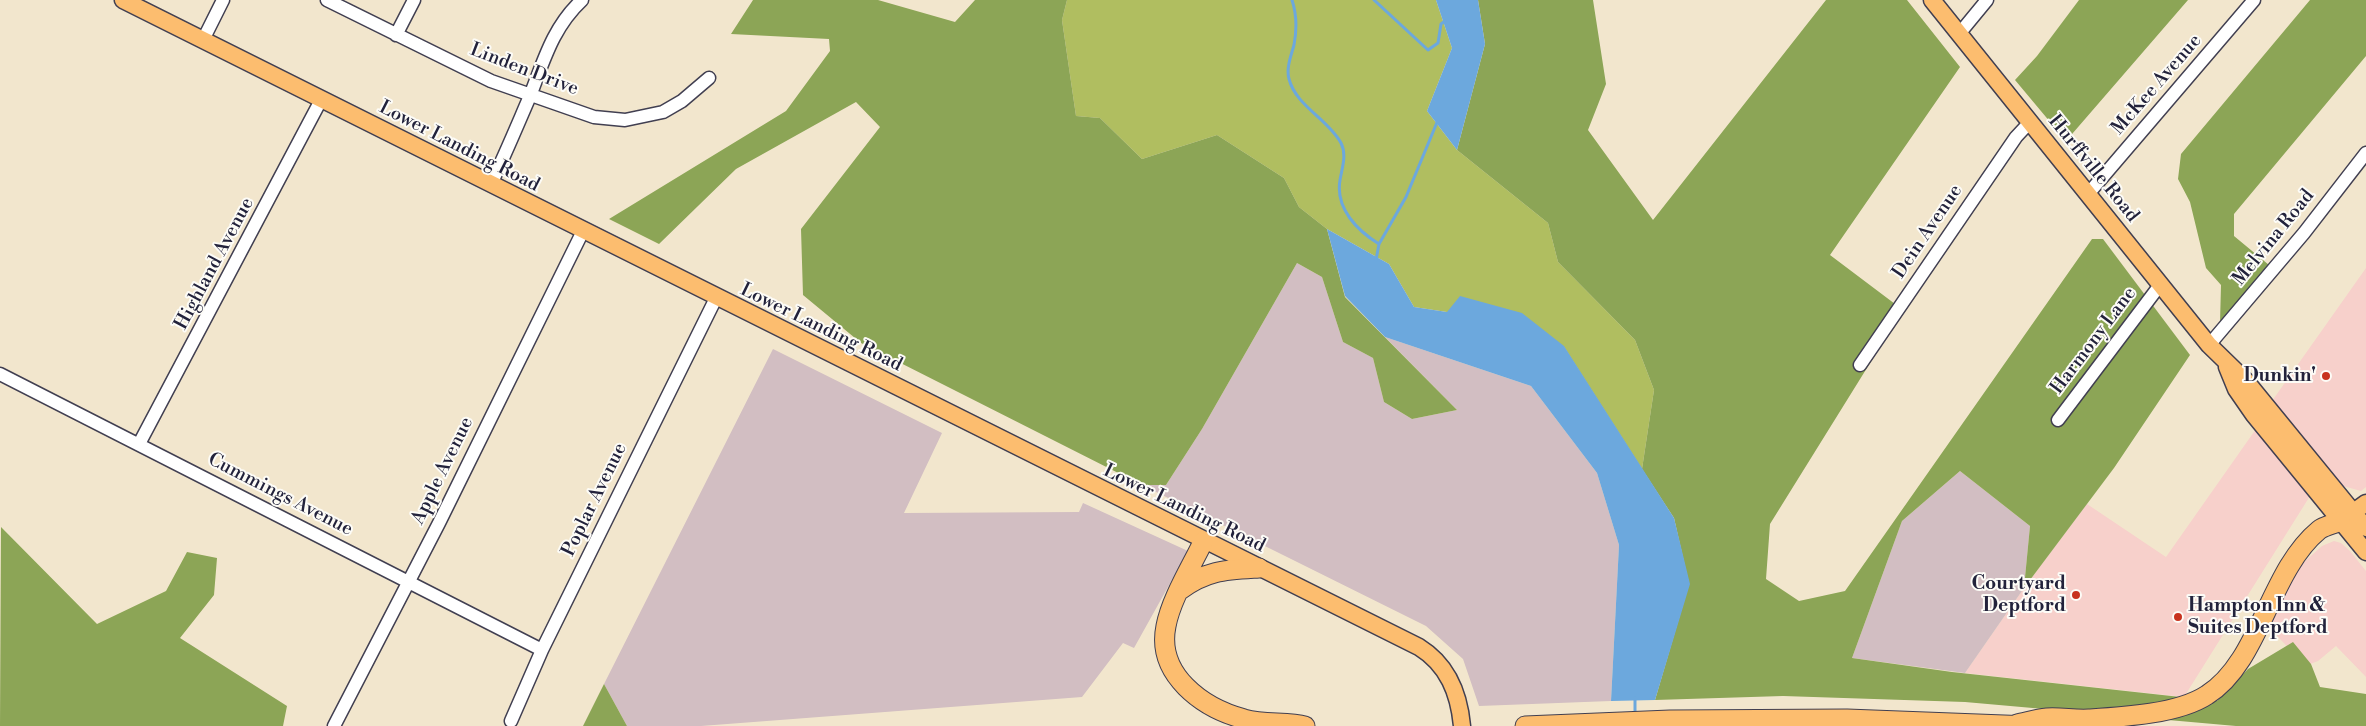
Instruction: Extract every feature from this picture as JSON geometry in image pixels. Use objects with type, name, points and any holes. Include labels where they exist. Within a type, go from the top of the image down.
[{"type":"highway","points":[[1525,726],[1670,720],[1857,720],[2022,725],[2047,718],[2089,719],[2155,712],[2188,704],[2207,696],[2224,682],[2239,662],[2294,558],[2320,529],[2353,512]]},
{"type":"highway","points":[[1203,542],[1168,617],[1165,635],[1169,660],[1182,683],[1206,703],[1234,716],[1266,724],[1305,726]]},
{"type":"highway","points":[[1180,590],[1193,581],[1214,572],[1259,568]]},
{"type":"main road","name":"Lower Landing Road","points":[[123,0],[1426,652],[1452,681],[1460,704],[1462,726]]},
{"type":"main road","name":"Hurffville Road","points":[[1932,0],[2160,285],[2225,362],[2236,389],[2254,416],[2353,512],[2366,528]]},
{"type":"main road","name":"Hurffville Road","points":[[2353,512],[2366,552]]},
{"type":"street","points":[[203,40],[223,0]]},
{"type":"street","name":"Linden Drive","points":[[327,0],[491,80],[594,117],[625,120],[663,112],[682,101],[709,78]]},
{"type":"street","points":[[396,35],[414,0]]},
{"type":"street","points":[[491,184],[554,35],[570,11],[582,0]]},
{"type":"street","points":[[1959,34],[1987,0]]},
{"type":"street","name":"McKee Avenue","points":[[2088,194],[2254,0]]},
{"type":"street","name":"Highland Avenue","points":[[139,444],[322,100]]},
{"type":"street","name":"Dein Avenue","points":[[1860,365],[2016,137],[2030,122]]},
{"type":"street","name":"Melvina Road","points":[[2209,345],[2304,233],[2366,153]]},
{"type":"street","name":"Apple Avenue","points":[[334,726],[409,582],[583,231]]},
{"type":"street","name":"Harmony Lane","points":[[2058,420],[2160,285]]},
{"type":"street","name":"Poplar Avenue","points":[[511,721],[542,650],[716,298]]},
{"type":"street","name":"Cummings Avenue","points":[[0,374],[542,650]]},
{"type":"shaded area","points":[[1297,263],[1322,277],[1343,342],[1373,358],[1384,402],[1412,419],[1457,410],[1385,337],[1531,386],[1597,473],[1619,545],[1611,701],[1479,706],[1463,659],[1426,626],[1142,485],[1166,485],[1202,429]]},
{"type":"shaded area","points":[[2366,268],[2366,487],[2361,491],[2343,486],[2272,401]]},
{"type":"shaded area","points":[[773,349],[942,433],[904,513],[1079,512],[1083,503],[1188,551],[1134,648],[1123,643],[1082,697],[701,726],[627,726],[604,684]]},
{"type":"shaded area","points":[[2256,429],[2310,496],[2184,697],[1965,673],[2024,588],[2087,504],[2166,557]]},
{"type":"shaded area","points":[[1960,471],[2030,526],[2024,588],[1965,673],[1852,658],[1902,521]]},
{"type":"shaded area","points":[[2334,541],[2341,543],[2350,551],[2366,571],[2366,677],[2336,646],[2318,661],[2305,666],[2269,627],[2294,571],[2322,546]]},
{"type":"green space","points":[[753,0],[878,0],[955,22],[975,0],[1067,0],[1062,20],[1076,116],[1100,118],[1142,159],[1217,135],[1284,178],[1299,207],[1327,229],[1345,297],[1457,410],[1412,419],[1384,402],[1373,358],[1343,342],[1322,277],[1297,263],[1202,429],[1166,485],[1142,485],[861,343],[803,295],[801,229],[880,127],[856,102],[736,169],[659,244],[609,219],[786,111],[830,51],[829,39],[731,34]]},
{"type":"green space","points":[[1067,0],[1436,0],[1452,48],[1427,111],[1457,150],[1548,223],[1558,262],[1635,340],[1654,390],[1642,469],[1564,347],[1447,312],[1414,307],[1389,264],[1327,229],[1299,207],[1284,178],[1217,135],[1142,159],[1100,118],[1076,116],[1062,20]]},
{"type":"green space","points":[[1478,0],[1593,0],[1606,84],[1588,130],[1653,220],[1826,0],[1907,0],[1960,67],[1830,255],[1903,310],[1770,524],[1766,579],[1799,601],[1845,591],[2092,239],[2103,239],[2190,355],[2114,468],[2024,588],[2030,526],[1960,471],[1902,521],[1852,658],[1952,672],[2217,701],[2248,669],[2293,642],[2311,664],[2320,687],[2366,694],[2366,726],[2236,726],[1965,702],[1783,696],[1655,700],[1689,584],[1674,518],[1642,469],[1654,390],[1635,340],[1558,262],[1548,223],[1457,150],[1485,44]]},
{"type":"green space","points":[[2079,0],[2188,0],[2066,141],[2015,80],[2037,56]]},
{"type":"green space","points":[[2310,0],[2366,0],[2366,56],[2234,214],[2234,236],[2275,270],[2220,323],[2221,285],[2206,268],[2190,202],[2178,179],[2181,154]]},
{"type":"green space","points":[[1,527],[97,624],[166,591],[187,552],[217,558],[214,595],[180,638],[287,706],[283,726],[0,726]]},
{"type":"green space","points":[[604,684],[627,726],[583,726]]},
{"type":"water","points":[[1436,0],[1478,0],[1485,44],[1457,150],[1427,111],[1452,48]]},
{"type":"water","points":[[1327,229],[1389,264],[1414,307],[1447,312],[1460,296],[1522,313],[1564,346],[1674,518],[1690,584],[1655,700],[1611,701],[1619,545],[1597,473],[1531,386],[1385,337],[1345,296]]},
{"type":"waterway","points":[[1292,0],[1296,17],[1296,28],[1294,45],[1288,66],[1289,79],[1298,97],[1335,134],[1341,143],[1344,157],[1339,191],[1341,200],[1345,210],[1356,226],[1379,244]]},
{"type":"waterway","points":[[1374,0],[1428,50],[1438,43],[1441,24],[1445,21]]},
{"type":"waterway","points":[[1376,260],[1379,244],[1406,197],[1438,120]]},
{"type":"waterway","points":[[1635,698],[1635,714]]},
{"type":"place","name":"Dunkin'","points":[[2326,376]]},
{"type":"place","name":"Courtyard Deptford","points":[[2076,595]]},
{"type":"place","name":"Hampton Inn & Suites Deptford","points":[[2178,617]]}]
